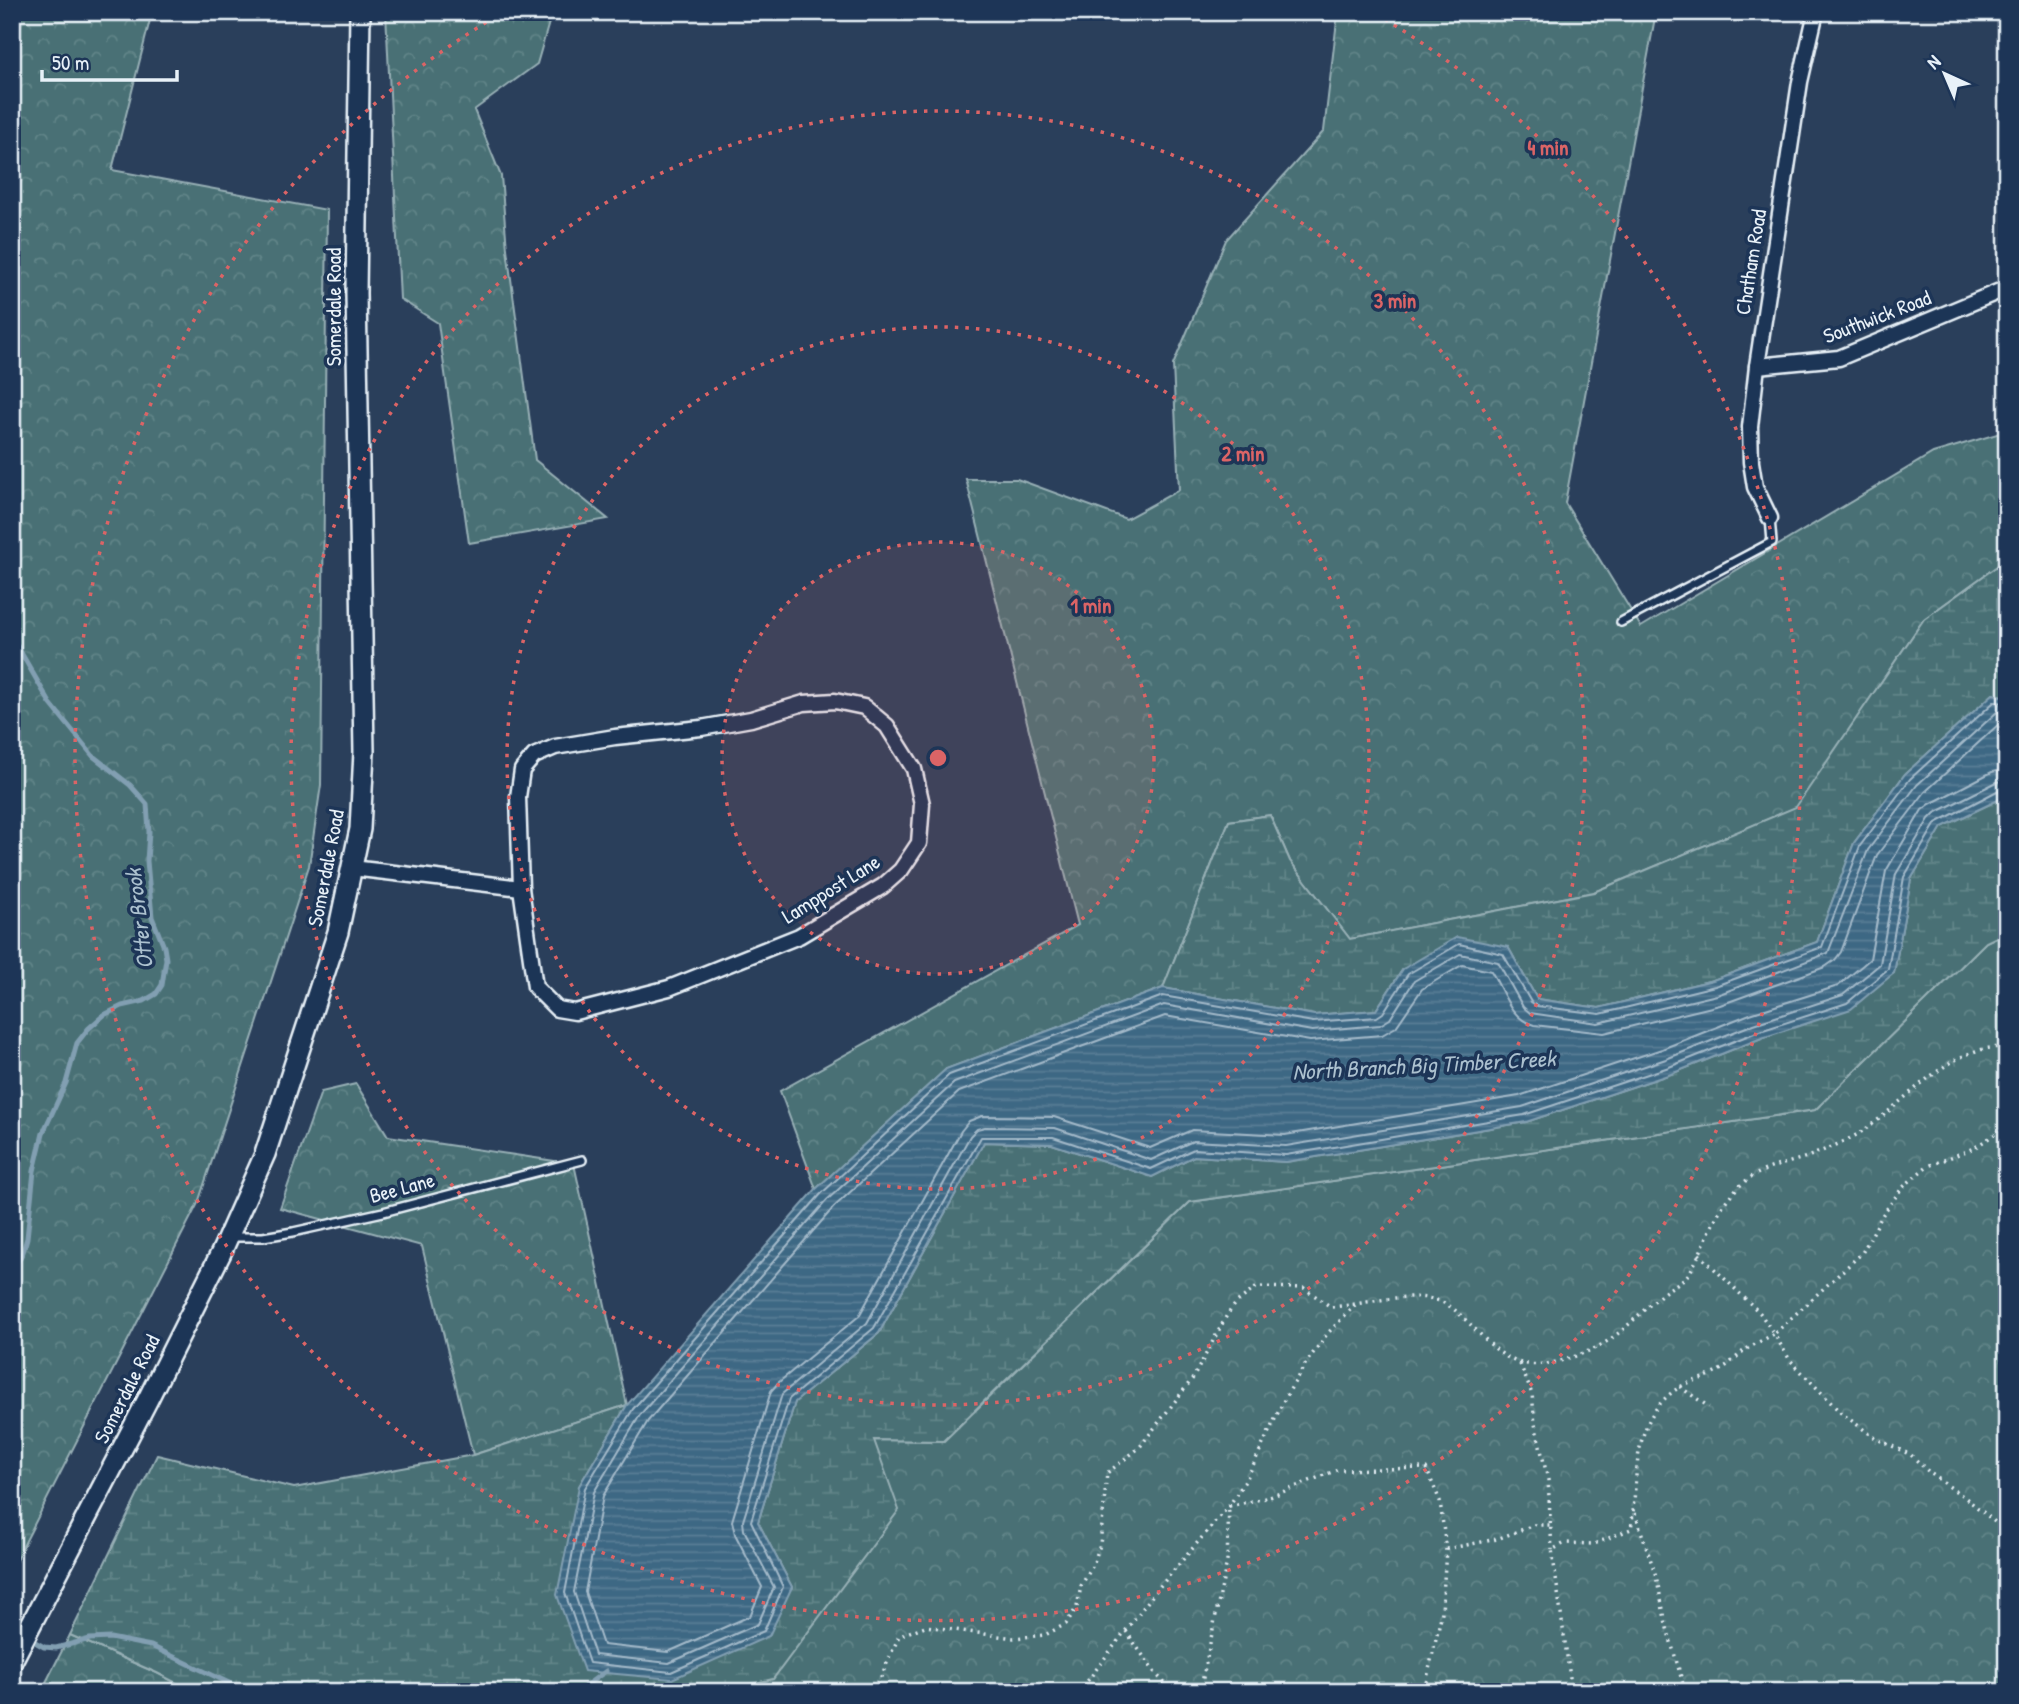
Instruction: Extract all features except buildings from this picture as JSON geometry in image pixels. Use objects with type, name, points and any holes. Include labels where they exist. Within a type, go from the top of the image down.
[{"type":"main road","name":"Somerdale Road","points":[[12,1661],[229,1237],[269,1141],[338,932],[352,868],[360,829],[364,752],[356,293],[360,12]]},
{"type":"street","name":"Chatham Road","points":[[1770,518],[1755,486],[1751,463],[1751,427],[1757,366],[1800,82],[1816,12]]},
{"type":"street","name":"Southwick Road","points":[[1757,366],[1839,358],[2007,288]]},
{"type":"street","name":"Lamppost Lane","points":[[835,701],[864,707],[887,726],[914,769],[922,804],[919,843],[901,870],[883,886],[799,936],[669,988],[575,1012],[557,1009],[545,1000],[535,987],[521,888],[518,797],[522,771],[534,755],[555,747],[615,737],[701,728],[751,719],[804,703],[835,701]]},
{"type":"street","points":[[352,868],[521,888]]},
{"type":"lane","points":[[1621,622],[1772,542],[1770,518]]},
{"type":"lane","name":"Bee Lane","points":[[229,1237],[263,1237],[293,1232],[383,1212],[582,1160]]},
{"type":"path","points":[[866,1692],[880,1679],[899,1636],[925,1626],[1014,1638],[1045,1635],[1066,1624],[1077,1608],[1082,1586],[1100,1545],[1107,1473],[1139,1448],[1193,1378],[1227,1315],[1237,1302],[1257,1287],[1304,1288],[1331,1307],[1381,1299],[1436,1299],[1455,1309],[1503,1355],[1520,1364],[1544,1365],[1594,1349],[1631,1323],[1661,1294],[1688,1275],[1729,1197],[1756,1173],[1778,1164],[1804,1159],[1864,1130],[1942,1069],[1974,1050],[2007,1048]]},
{"type":"path","points":[[1552,1550],[1564,1543],[1594,1544],[1631,1529],[1636,1462],[1642,1434],[1656,1407],[1680,1387],[1721,1370],[1746,1349],[1774,1334],[1862,1253],[1883,1214],[1910,1181],[1926,1167],[1974,1148],[2007,1126]]},
{"type":"path","points":[[1699,1254],[1760,1313],[1790,1360],[1842,1413],[1877,1439],[1912,1455],[1930,1473],[2007,1532]]},
{"type":"path","points":[[1079,1692],[1229,1506],[1247,1478],[1285,1398],[1306,1363],[1327,1334],[1355,1305]]},
{"type":"path","points":[[1520,1364],[1532,1394],[1535,1424],[1548,1480],[1552,1550],[1572,1692]]},
{"type":"path","points":[[1680,1387],[1709,1407]]},
{"type":"path","points":[[1229,1506],[1270,1497],[1337,1470],[1426,1468],[1440,1501],[1446,1549],[1442,1612],[1424,1692]]},
{"type":"path","points":[[1200,1692],[1227,1561],[1229,1506]]},
{"type":"path","points":[[1634,1510],[1657,1576],[1667,1628],[1683,1684],[1688,1692]]},
{"type":"path","points":[[1446,1549],[1497,1539],[1534,1525],[1551,1525]]},
{"type":"path","points":[[1126,1631],[1155,1673],[1172,1692]]},
{"type":"green space","points":[[12,12],[152,12],[112,170],[327,210],[321,785],[309,866],[198,1203],[12,1568]]},
{"type":"green space","points":[[386,12],[552,12],[537,64],[474,110],[501,176],[507,249],[535,460],[608,519],[469,543],[438,323],[400,299]]},
{"type":"green space","points":[[1338,12],[1656,12],[1565,503],[1641,627],[1933,453],[2007,431],[2007,559],[1924,619],[1797,807],[1594,892],[1350,939],[1290,861],[1270,815],[1229,821],[1163,988],[946,1069],[816,1189],[780,1091],[1078,925],[966,479],[1017,479],[1126,519],[1179,490],[1173,365],[1226,240],[1324,131]]},
{"type":"green space","points":[[2007,559],[2007,697],[1993,694],[1905,774],[1854,843],[1817,942],[1713,980],[1599,1008],[1537,999],[1508,947],[1403,969],[1376,1010],[1314,1015],[1163,988],[1229,821],[1270,815],[1290,861],[1350,939],[1594,892],[1796,807],[1924,619]]},
{"type":"green space","points":[[2007,794],[2007,932],[1986,942],[1815,1110],[1190,1202],[943,1441],[874,1440],[899,1510],[773,1679],[715,1692],[194,1692],[70,1635],[157,1455],[294,1488],[473,1455],[627,1405],[579,1486],[792,1587],[758,1522],[795,1402],[879,1333],[984,1142],[1052,1144],[1152,1177],[1194,1156],[1286,1162],[1526,1122],[1671,1074],[1759,1039],[1894,973],[1911,879],[1942,827]]},
{"type":"green space","points":[[2007,932],[2007,1692],[715,1692],[773,1679],[874,1440],[944,1441],[1190,1202],[1815,1110],[1986,942]]},
{"type":"green space","points":[[356,1084],[388,1136],[574,1164],[627,1405],[473,1455],[422,1246],[280,1208],[321,1092]]},
{"type":"green space","points":[[70,1635],[157,1673],[194,1692],[41,1692]]},
{"type":"water","points":[[1993,694],[2007,697],[2007,794],[1942,827],[1911,879],[1894,973],[1851,1009],[1759,1039],[1671,1074],[1526,1122],[1286,1162],[1194,1156],[1152,1177],[1052,1144],[984,1142],[879,1333],[795,1402],[758,1522],[792,1587],[769,1636],[672,1679],[584,1671],[557,1595],[579,1486],[627,1405],[816,1189],[946,1069],[1163,988],[1314,1015],[1376,1010],[1403,969],[1457,937],[1508,947],[1537,999],[1599,1008],[1713,980],[1817,942],[1854,843],[1905,774]]},
{"type":"waterway","name":"Otter Brook","points":[[12,637],[50,703],[93,756],[130,785],[147,804],[147,861],[152,917],[166,959],[162,985],[156,994],[104,1015],[77,1043],[66,1083],[43,1133],[34,1171],[27,1238],[12,1272]]},
{"type":"waterway","name":"North Branch Big Timber Creek","points":[[12,1629],[44,1647],[56,1648],[90,1639],[110,1638],[151,1646],[248,1692]]},
{"type":"waterway","name":"North Branch Big Timber Creek","points":[[577,1692],[606,1671]]}]
